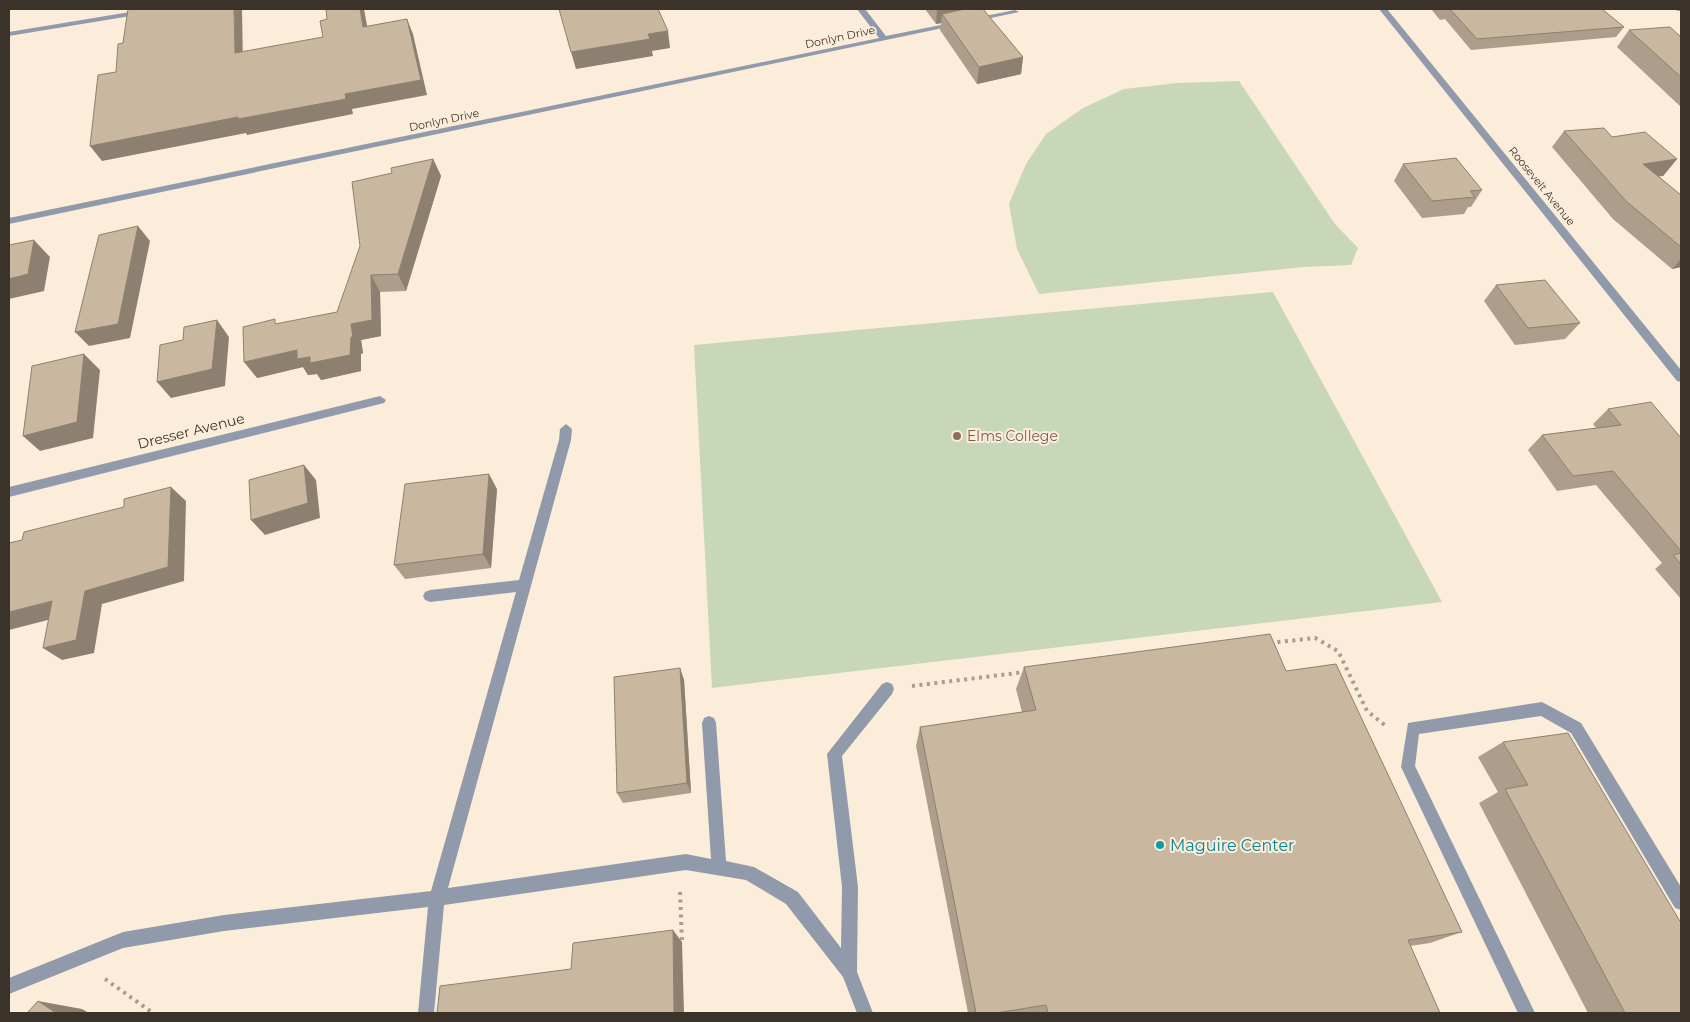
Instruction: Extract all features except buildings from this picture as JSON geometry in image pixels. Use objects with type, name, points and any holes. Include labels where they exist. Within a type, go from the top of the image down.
[{"type":"street","points":[[9,34],[161,9]]},
{"type":"street","name":"Donlyn Drive","points":[[861,9],[884,39]]},
{"type":"street","name":"Roosevelt Avenue","points":[[1384,9],[1681,378]]},
{"type":"street","name":"Donlyn Drive","points":[[9,221],[1015,12]]},
{"type":"street","name":"Dresser Avenue","points":[[9,492],[380,400]]},
{"type":"street","points":[[426,1013],[437,898],[565,440],[566,429]]},
{"type":"street","points":[[430,596],[525,584]]},
{"type":"street","points":[[848,972],[850,887],[834,754],[887,689]]},
{"type":"street","points":[[1526,1013],[1408,767],[1413,728],[1542,709],[1576,728],[1681,902]]},
{"type":"street","points":[[709,724],[719,868]]},
{"type":"street","points":[[9,986],[123,940],[214,924],[437,898],[686,862],[748,873],[792,898],[848,972],[865,1013]]},
{"type":"path","points":[[1267,644],[1315,638],[1338,651],[1367,711],[1412,746]]},
{"type":"path","points":[[887,689],[1033,672]]},
{"type":"path","points":[[679,864],[682,942]]},
{"type":"path","points":[[76,958],[153,1013]]},
{"type":"green space","points":[[1239,81],[1335,224],[1358,248],[1351,265],[1304,267],[1039,294],[1017,249],[1009,204],[1026,164],[1046,134],[1083,108],[1124,89],[1177,83]]},
{"type":"green space","points":[[1273,292],[1442,602],[712,688],[694,345]]},
{"type":"place","name":"Elms College","points":[[957,436]]},
{"type":"place","name":"Maguire Center","points":[[1160,845]]}]
